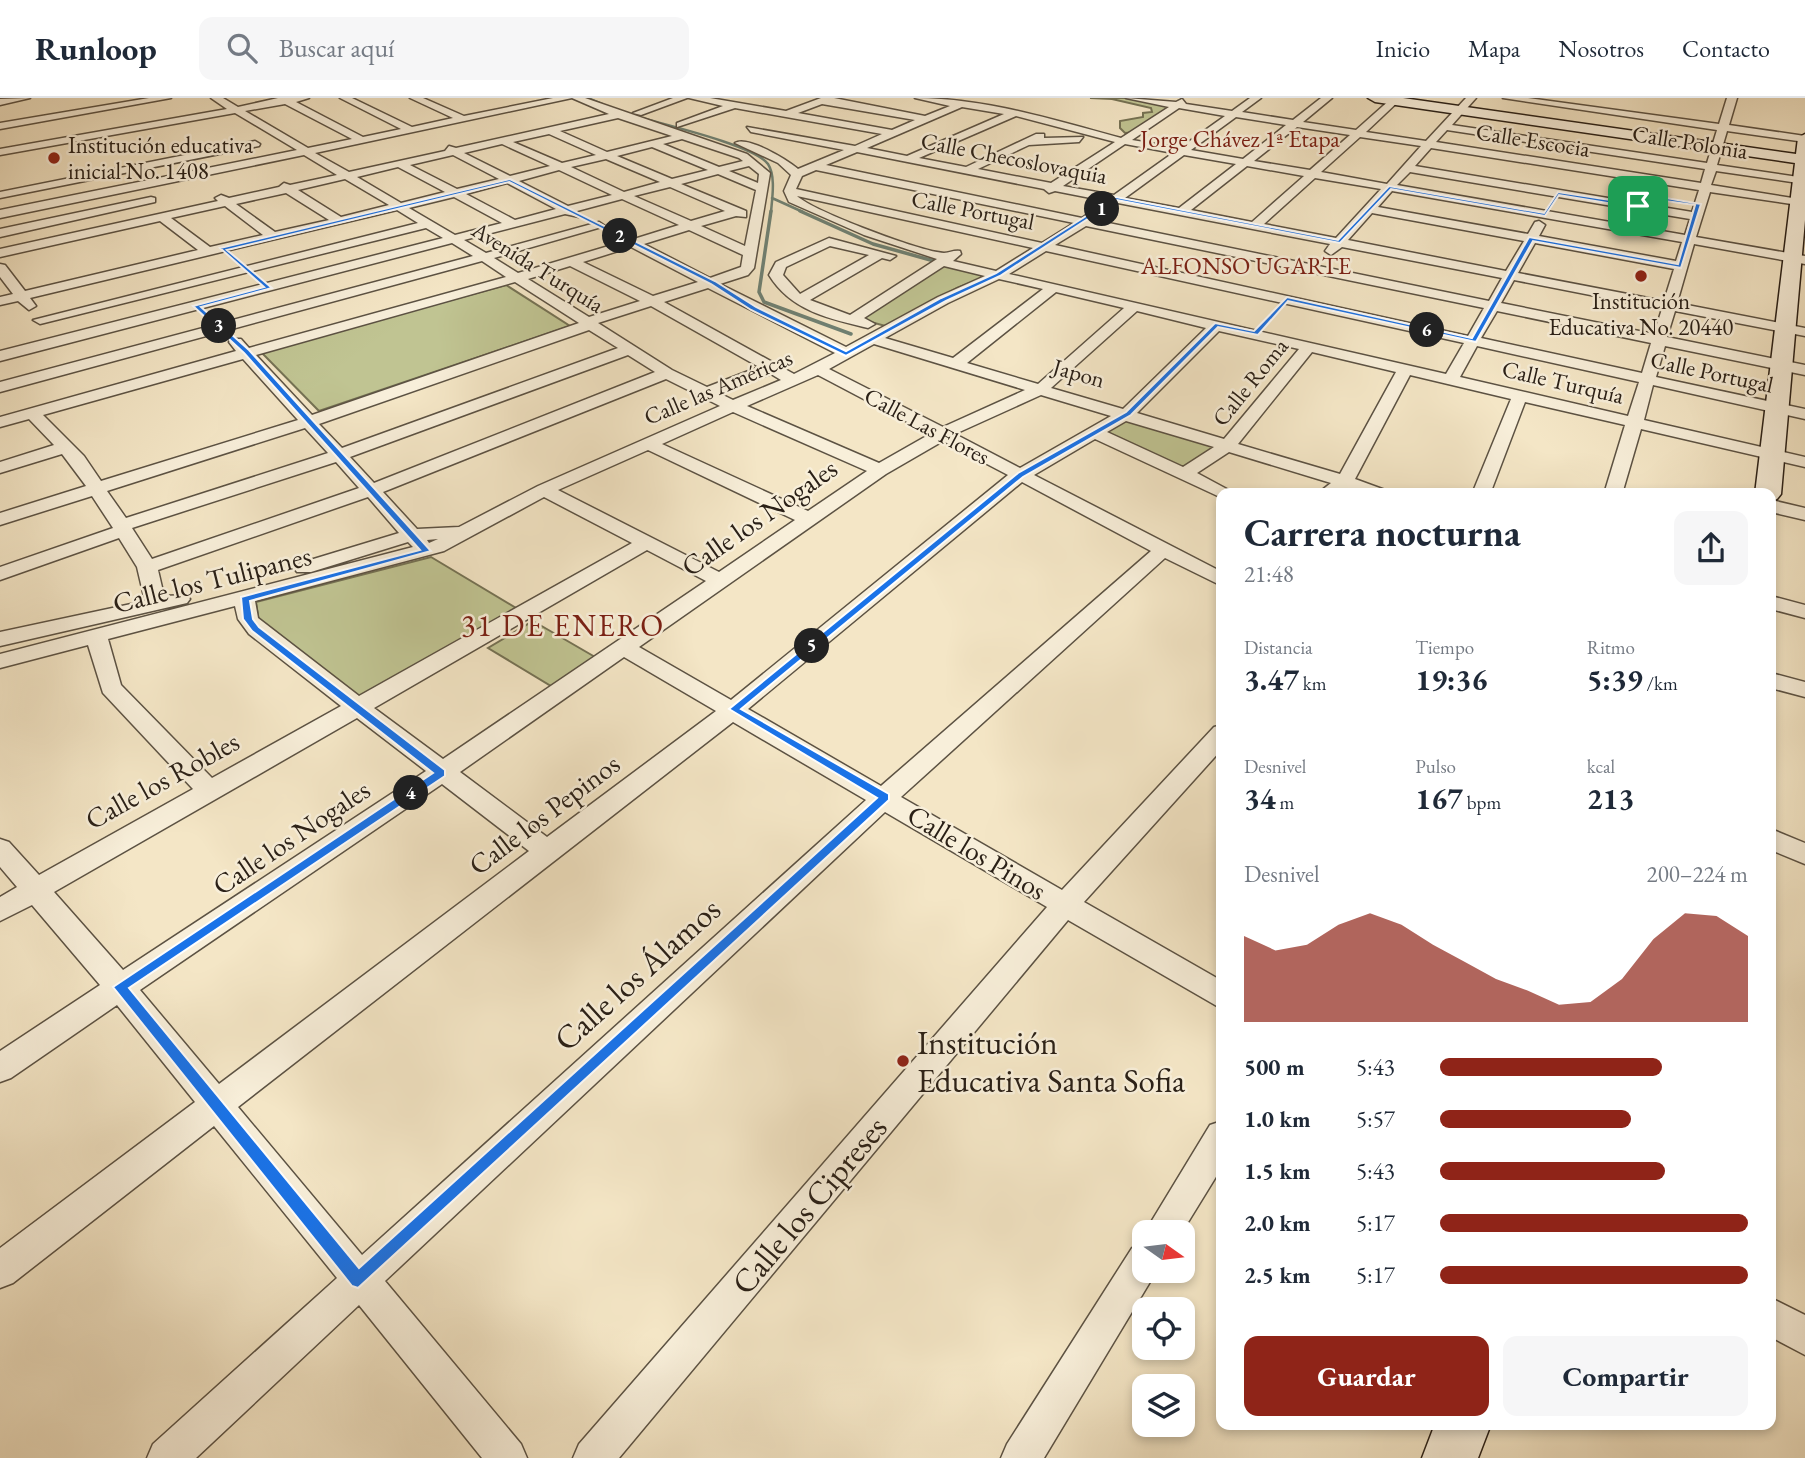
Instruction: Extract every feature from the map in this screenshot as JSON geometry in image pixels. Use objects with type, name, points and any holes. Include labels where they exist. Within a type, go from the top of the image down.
[{"type":"street","points":[[0,102],[24,98]]},
{"type":"street","points":[[0,114],[97,98]]},
{"type":"street","points":[[44,136],[61,116],[166,98]]},
{"type":"street","name":"Avenida Turquía","points":[[216,98],[258,129],[283,139],[304,152],[332,162],[348,177],[484,257],[667,373],[732,406],[880,470]]},
{"type":"street","points":[[0,152],[44,136],[104,125],[174,121],[303,98]]},
{"type":"street","points":[[345,98],[713,282],[753,309],[846,354]]},
{"type":"street","points":[[415,98],[460,118]]},
{"type":"street","points":[[0,214],[411,130],[542,100],[567,98]]},
{"type":"street","points":[[577,98],[619,116],[727,138],[767,153],[797,174]]},
{"type":"street","points":[[638,113],[682,98]]},
{"type":"street","points":[[694,98],[893,133]]},
{"type":"street","points":[[0,301],[654,144],[754,98]]},
{"type":"street","points":[[920,98],[968,103],[1182,152],[1799,259]]},
{"type":"street","points":[[940,263],[793,200],[790,191],[792,180],[797,174],[853,149],[986,98]]},
{"type":"street","name":"Calle Escocia","points":[[1131,98],[1429,145],[1491,168],[1572,167],[1648,183],[1703,187],[1802,202]]},
{"type":"street","points":[[853,319],[976,242],[1124,138],[1189,98]]},
{"type":"street","name":"Calle las Américas","points":[[431,549],[544,490],[818,369],[876,340],[943,300],[998,275],[1084,222],[1256,98]]},
{"type":"street","points":[[1183,211],[1327,98]]},
{"type":"street","points":[[1376,98],[1716,147],[1804,146]]},
{"type":"street","points":[[1296,289],[1471,98]]},
{"type":"street","points":[[1508,98],[1544,100],[1723,128],[1804,146]]},
{"type":"street","points":[[0,519],[308,422],[652,301],[743,272],[747,268],[765,173],[743,156],[603,99]]},
{"type":"street","points":[[727,138],[825,99],[926,119]]},
{"type":"street","points":[[1256,225],[1396,99]]},
{"type":"street","points":[[284,100],[362,140]]},
{"type":"street","points":[[542,100],[618,130]]},
{"type":"street","points":[[1529,120],[1544,100]]},
{"type":"street","points":[[144,102],[193,134]]},
{"type":"street","points":[[488,102],[735,212],[757,219]]},
{"type":"street","points":[[47,106],[61,116]]},
{"type":"street","points":[[1615,488],[1703,187],[1729,109]]},
{"type":"street","points":[[85,112],[131,145]]},
{"type":"street","points":[[908,159],[1015,113]]},
{"type":"street","points":[[0,253],[619,116]]},
{"type":"street","points":[[0,126],[44,136]]},
{"type":"street","name":"Calle Polonia","points":[[1445,127],[1803,180]]},
{"type":"street","name":"Calle Checoslovaquia","points":[[751,129],[1340,242],[1428,254],[1511,275],[1614,274],[1670,306],[1795,331]]},
{"type":"street","points":[[1451,379],[1594,129]]},
{"type":"street","points":[[968,170],[1027,142],[1078,130]]},
{"type":"street","points":[[630,135],[763,189]]},
{"type":"street","points":[[444,138],[457,136]]},
{"type":"street","points":[[1051,136],[1124,138]]},
{"type":"street","points":[[0,195],[283,139]]},
{"type":"street","points":[[506,142],[625,195],[687,227],[748,252]]},
{"type":"street","points":[[1769,488],[1780,365],[1795,331],[1804,146]]},
{"type":"street","points":[[108,158],[145,184]]},
{"type":"street","points":[[0,356],[752,162]]},
{"type":"street","points":[[248,163],[339,221]]},
{"type":"street","points":[[402,164],[514,224]]},
{"type":"street","points":[[813,166],[1011,216],[1084,222],[1296,289],[1493,307],[1805,370]]},
{"type":"street","points":[[1407,169],[1491,168],[1558,193],[1638,206],[1643,196],[1697,210]]},
{"type":"street","points":[[190,175],[274,237]]},
{"type":"street","name":"Calle Portugal","points":[[790,191],[976,242],[1046,246],[1296,289],[1474,341],[1805,414]]},
{"type":"street","points":[[0,233],[166,197]]},
{"type":"street","points":[[1370,209],[1448,228],[1531,239],[1614,274],[1681,266]]},
{"type":"street","points":[[15,211],[46,243]]},
{"type":"street","points":[[0,422],[516,278],[735,212]]},
{"type":"street","points":[[162,217],[208,252]]},
{"type":"street","points":[[40,320],[427,224]]},
{"type":"street","points":[[0,387],[599,226]]},
{"type":"street","points":[[891,330],[800,300],[782,289],[776,275],[781,265],[829,242],[880,254],[940,263]]},
{"type":"street","points":[[222,249],[269,288]]},
{"type":"street","points":[[800,300],[880,254]]},
{"type":"street","points":[[571,261],[652,301],[793,380]]},
{"type":"street","name":"Calle Turquía","points":[[940,263],[1217,325],[1259,329],[1309,346],[1805,462]]},
{"type":"street","points":[[0,268],[57,342]]},
{"type":"street","points":[[957,363],[1054,287]]},
{"type":"street","points":[[196,306],[247,351],[412,535],[431,549]]},
{"type":"street","name":"Calle los Nogales","points":[[0,1068],[441,773],[880,470],[942,434],[1042,388],[1135,306]]},
{"type":"street","name":"Calle los Pepinos","points":[[0,1270],[734,709],[968,522],[1020,475],[1128,413],[1217,325]]},
{"type":"street","name":"Japon","points":[[876,340],[1128,413],[1368,488]]},
{"type":"street","name":"Calle Roma","points":[[1185,473],[1227,446],[1309,346]]},
{"type":"street","points":[[0,574],[122,528],[340,455],[629,349]]},
{"type":"street","points":[[706,393],[772,368]]},
{"type":"street","name":"Calle Las Flores","points":[[818,369],[1216,576]]},
{"type":"street","points":[[1335,488],[1345,481],[1405,369]]},
{"type":"street","points":[[148,567],[372,490],[667,373]]},
{"type":"street","points":[[1482,488],[1520,395]]},
{"type":"street","points":[[32,413],[65,447],[97,488],[148,567],[156,605]]},
{"type":"street","points":[[1095,433],[1216,488]]},
{"type":"street","points":[[646,443],[809,519]]},
{"type":"street","points":[[0,468],[65,447]]},
{"type":"street","points":[[544,490],[720,580]]},
{"type":"street","points":[[1776,507],[1805,514]]},
{"type":"street","points":[[0,639],[156,605],[299,569],[412,535],[470,530]]},
{"type":"street","name":"Calle los Robles","points":[[0,910],[34,888],[646,543]]},
{"type":"street","name":"Calle los Tulipanes","points":[[0,661],[431,549]]},
{"type":"street","name":"Calle los Álamos","points":[[167,1458],[885,797],[1163,550]]},
{"type":"street","points":[[244,599],[248,619],[256,629],[441,773],[547,851]]},
{"type":"street","points":[[1776,603],[1805,612]]},
{"type":"street","points":[[97,637],[111,688],[209,790]]},
{"type":"street","name":"Calle los Pinos","points":[[624,647],[1216,993]]},
{"type":"street","points":[[1776,681],[1805,690]]},
{"type":"street","name":"Calle los Cipreses","points":[[593,1458],[1065,905],[1216,740]]},
{"type":"street","points":[[1776,841],[1805,854]]},
{"type":"street","points":[[0,849],[120,987],[358,1280],[507,1458]]},
{"type":"street","points":[[1170,1220],[1216,1146]]},
{"type":"street","points":[[1021,1458],[1132,1278]]},
{"type":"street","points":[[1776,1319],[1805,1336]]},
{"type":"street","points":[[1450,1458],[1461,1430]]},
{"type":"green space","points":[[1090,98],[1129,98],[1178,105],[1138,132],[1125,133],[1120,128],[1120,121],[1143,117],[1143,113],[1152,112],[1151,108],[1112,99]]},
{"type":"green space","points":[[944,264],[990,275],[957,288],[889,327],[860,319]]},
{"type":"green space","points":[[506,285],[570,326],[319,411],[261,352]]},
{"type":"green space","points":[[1130,415],[1221,446],[1185,470],[1099,433]]},
{"type":"green space","points":[[431,557],[516,608],[360,698],[259,622],[256,602]]},
{"type":"green space","points":[[533,621],[595,657],[551,686],[488,648]]},
{"type":"waterway","points":[[588,98],[602,104]]},
{"type":"waterway","points":[[642,118],[729,143],[760,157],[768,164],[772,175],[772,198]]},
{"type":"waterway","points":[[771,212],[772,198]]},
{"type":"waterway","points":[[772,198],[803,212]]},
{"type":"waterway","points":[[771,211],[759,292],[764,302],[851,334]]},
{"type":"waterway","points":[[800,211],[873,244],[934,261]]},
{"type":"place","name":"Institución educativa inicial No. 1408","points":[[54,158]]},
{"type":"place","name":"Institución Educativa No. 20440","points":[[1641,276]]},
{"type":"place","name":"Institución Educativa Santa Sofia","points":[[903,1061]]},
{"type":"district","name":"Jorge Chávez 1ª Etapa","points":[[1240,138]]},
{"type":"district","name":"ALFONSO UGARTE","points":[[1246,265]]},
{"type":"district","name":"31 DE ENERO","points":[[563,625]]},
{"type":"route","points":[[510,180],[713,282],[753,309],[846,354],[876,340],[962,290],[998,275],[1084,222],[1116,198],[1340,242],[1389,188],[1545,215],[1558,193],[1638,206],[1643,196],[1698,204],[1681,266],[1531,239],[1474,341],[1287,299],[1255,334],[1217,325],[1128,413],[1020,475],[968,522],[734,709],[885,797],[358,1280],[120,987],[441,773],[256,629],[248,619],[244,599],[426,551],[247,351],[196,306],[269,288],[222,249],[510,180]]}]
